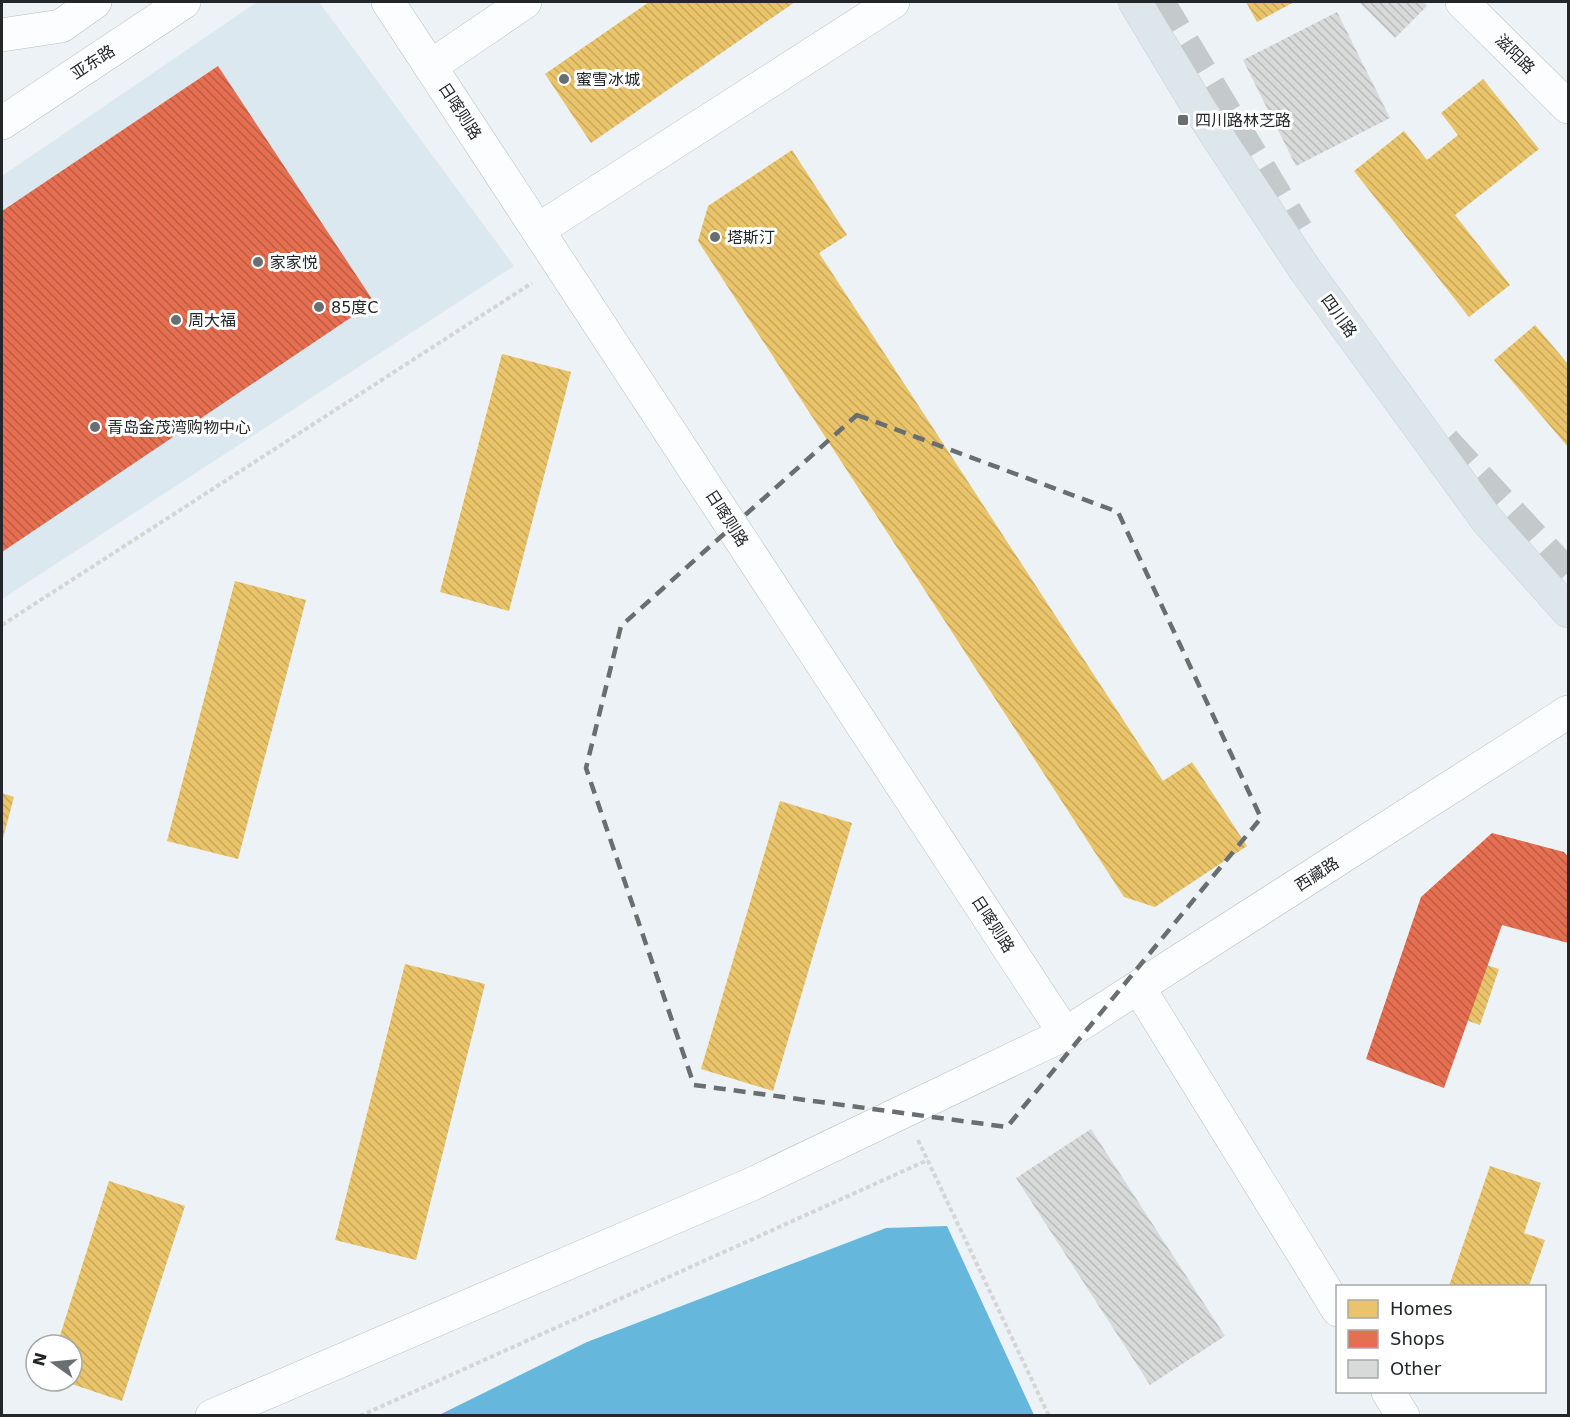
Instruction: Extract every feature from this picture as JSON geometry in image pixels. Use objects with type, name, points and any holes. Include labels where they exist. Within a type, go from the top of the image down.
[{"type":"main road","name":"四川路","points":[[1136,2],[1200,110],[1304,268],[1486,519],[1569,611]]},
{"type":"street","points":[[2,35],[61,26],[96,2]]},
{"type":"street","name":"亚东路","points":[[2,123],[184,2]]},
{"type":"street","name":"日喀则路","points":[[388,2],[1065,1034]]},
{"type":"street","points":[[431,66],[525,2]]},
{"type":"street","points":[[538,230],[893,2]]},
{"type":"street","name":"滋阳路","points":[[1462,2],[1569,107]]},
{"type":"street","name":"西藏路","points":[[212,1416],[752,1184],[1065,1034],[1569,712]]},
{"type":"street","points":[[1139,988],[1336,1307]]},
{"type":"street","points":[[1389,1393],[1403,1416]]},
{"type":"path","points":[[2,625],[561,264]]},
{"type":"path","points":[[360,1416],[928,1160],[1049,1416]]},
{"type":"highlighted area","points":[[857,415],[1118,512],[1261,818],[1007,1127],[694,1085],[586,768],[621,626]]},
{"type":"shaded area","points":[[257,2],[319,2],[514,266],[2,599],[2,176]]},
{"type":"water","points":[[947,1226],[1034,1415],[439,1415],[587,1342],[886,1228]]},
{"type":"building: Homes","points":[[649,2],[795,2],[591,143],[545,74]]},
{"type":"building: Homes","points":[[1246,2],[1294,2],[1257,22]]},
{"type":"building: Homes","points":[[1483,79],[1539,149],[1455,215],[1510,285],[1469,317],[1354,171],[1404,131],[1427,160],[1458,135],[1441,113]]},
{"type":"building: Homes","points":[[792,150],[847,235],[819,253],[1163,781],[1192,762],[1247,846],[1155,907],[1124,897],[698,241],[708,206]]},
{"type":"building: Homes","points":[[1535,325],[1568,364],[1568,447],[1494,360]]},
{"type":"building: Homes","points":[[502,354],[571,372],[509,611],[440,592]]},
{"type":"building: Homes","points":[[235,581],[306,600],[238,859],[167,841]]},
{"type":"building: Homes","points":[[2,793],[14,797],[2,842]]},
{"type":"building: Homes","points":[[780,801],[852,823],[773,1091],[701,1069]]},
{"type":"building: Homes","points":[[1443,895],[1495,913],[1477,962],[1499,969],[1480,1025],[1460,1018],[1444,1065],[1392,1047]]},
{"type":"building: Homes","points":[[405,964],[485,984],[416,1260],[335,1240]]},
{"type":"building: Homes","points":[[1490,1166],[1541,1183],[1524,1233],[1545,1240],[1529,1285],[1449,1285]]},
{"type":"building: Homes","points":[[109,1181],[185,1206],[122,1401],[84,1388],[84,1333],[61,1333]]},
{"type":"building: Shops","name":"青岛金茂湾购物中心","points":[[218,66],[374,302],[2,552],[2,211]]},
{"type":"building: Shops","points":[[1492,833],[1564,852],[1568,857],[1568,943],[1502,925],[1444,1088],[1366,1059],[1421,897]]},
{"type":"building: Other","points":[[1359,2],[1423,2],[1427,6],[1395,38]]},
{"type":"building: Other","points":[[1337,12],[1390,118],[1296,166],[1243,60]]},
{"type":"building: Other","points":[[1091,1129],[1225,1336],[1150,1385],[1016,1178]]},
{"type":"tunnel","points":[[1158,2],[1297,231]]},
{"type":"tunnel","points":[[1444,442],[1568,576]]},
{"type":"place","name":"蜜雪冰城","points":[[564,79]]},
{"type":"place","name":"四川路林芝路","points":[[1183,120]]},
{"type":"place","name":"塔斯汀","points":[[715,237]]},
{"type":"place","name":"家家悦","points":[[258,262]]},
{"type":"place","name":"85度C","points":[[319,307]]},
{"type":"place","name":"周大福","points":[[176,320]]},
{"type":"place","name":"青岛金茂湾购物中心","points":[[95,427]]}]
